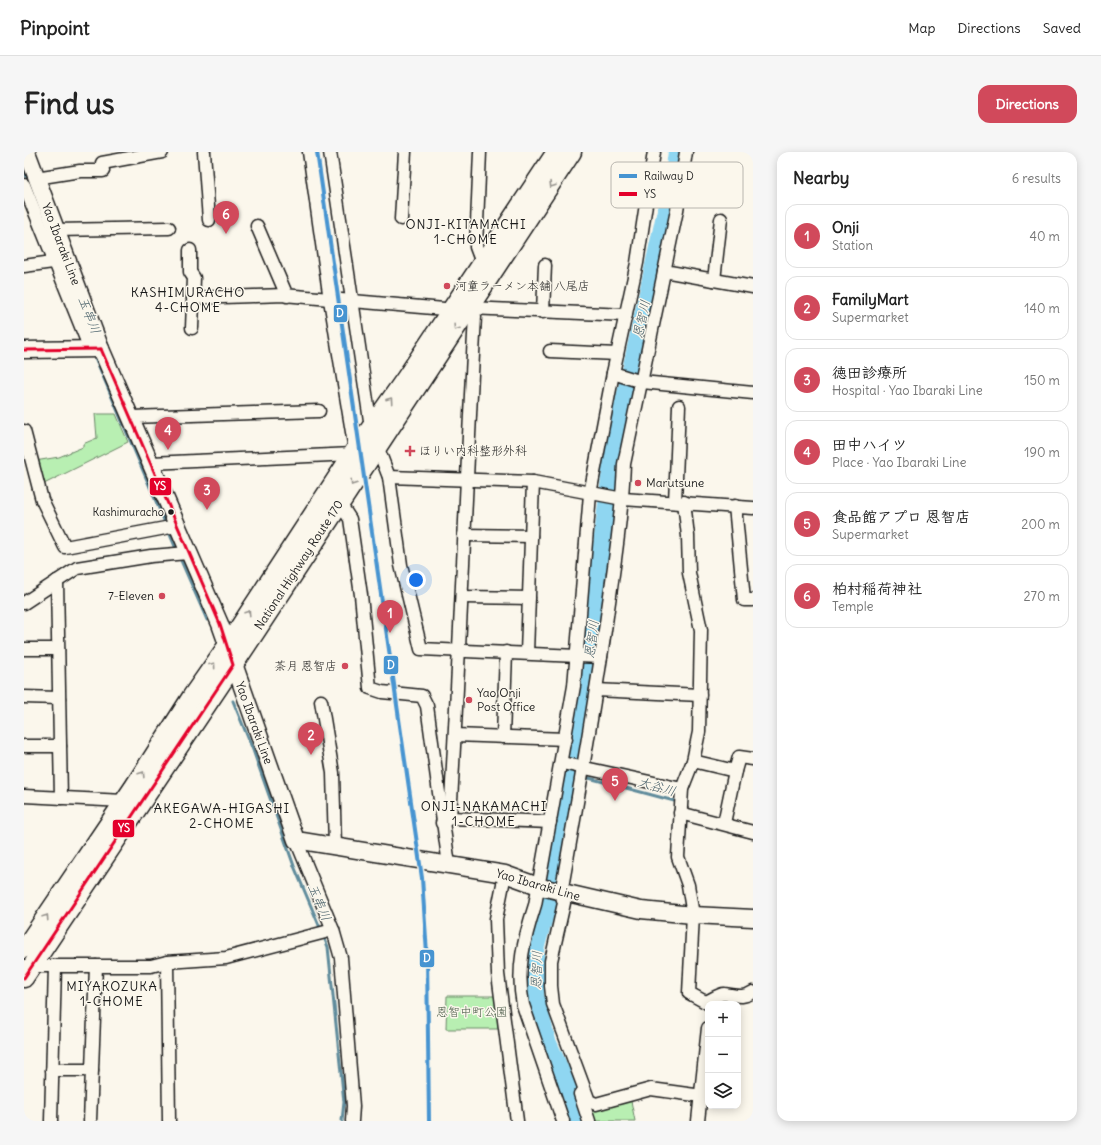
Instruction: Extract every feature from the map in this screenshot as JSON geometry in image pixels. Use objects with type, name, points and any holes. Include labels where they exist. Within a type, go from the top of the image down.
[{"type":"highway","name":"National Highway Route 170","points":[[24,949],[124,801],[192,696],[227,646],[335,496],[377,446],[462,309],[482,263],[556,152]]},
{"type":"highway","name":"National Highway Route 170","points":[[27,970],[233,665],[335,496],[354,452],[371,427],[462,309],[572,152]]},
{"type":"main road","name":"Yao Ibaraki Line","points":[[26,152],[29,174],[56,230],[60,261],[96,349],[132,417],[176,526],[220,624],[233,665],[296,840],[505,874],[539,887],[641,910],[692,916],[753,918]]},
{"type":"main road","points":[[24,350],[96,349]]},
{"type":"street","points":[[24,266],[60,261],[29,211],[29,174],[103,171],[102,157],[162,152]]},
{"type":"street","points":[[204,152],[209,220]]},
{"type":"street","points":[[151,463],[354,452],[309,152]]},
{"type":"street","points":[[330,152],[371,427]]},
{"type":"street","points":[[401,219],[405,152]]},
{"type":"street","points":[[480,152],[476,247],[482,263]]},
{"type":"street","points":[[652,162],[654,152]]},
{"type":"street","points":[[684,162],[686,152]]},
{"type":"street","points":[[564,1121],[523,1005],[520,989],[521,956],[524,939],[535,906],[550,822],[563,763],[578,655],[592,494],[615,374],[617,354],[637,263],[645,208]]},
{"type":"street","points":[[677,208],[624,464],[622,498],[601,657],[584,768],[559,892],[564,904],[551,961],[550,986],[553,1004],[589,1100],[596,1104],[651,1089],[702,1096]]},
{"type":"street","points":[[714,280],[721,219]]},
{"type":"street","points":[[257,226],[287,296]]},
{"type":"street","points":[[56,230],[168,228]]},
{"type":"street","points":[[190,250],[190,272],[194,278],[192,328]]},
{"type":"street","points":[[544,312],[545,265]]},
{"type":"street","points":[[664,271],[753,287]]},
{"type":"street","points":[[193,298],[287,296],[462,309],[626,316]]},
{"type":"street","points":[[446,821],[455,735],[460,650],[466,479],[475,316],[462,309]]},
{"type":"street","points":[[550,351],[617,354]]},
{"type":"street","points":[[615,374],[641,381],[753,393]]},
{"type":"street","points":[[679,406],[679,502],[688,536],[689,573],[701,630],[699,732],[693,761],[682,789],[678,857],[688,885],[692,916],[689,993],[705,1001]]},
{"type":"street","points":[[132,417],[319,411]]},
{"type":"street","points":[[24,431],[42,500],[65,547],[176,526]]},
{"type":"street","points":[[377,446],[389,477],[401,565],[421,649],[601,657]]},
{"type":"street","points":[[389,477],[533,482],[592,494],[622,498],[753,508]]},
{"type":"street","points":[[527,653],[533,482]]},
{"type":"street","points":[[335,496],[350,519],[361,595],[370,688],[382,692],[422,696],[426,706],[446,821],[450,865]]},
{"type":"street","points":[[735,506],[744,600],[753,600]]},
{"type":"street","points":[[464,535],[531,536]]},
{"type":"street","points":[[24,603],[77,568],[151,556],[188,553]]},
{"type":"street","points":[[57,581],[61,798]]},
{"type":"street","points":[[462,597],[530,598]]},
{"type":"street","points":[[24,649],[58,649]]},
{"type":"street","points":[[503,737],[506,652]]},
{"type":"street","points":[[596,690],[700,695]]},
{"type":"street","points":[[24,697],[59,698]]},
{"type":"street","points":[[321,701],[333,773],[335,847]]},
{"type":"street","points":[[455,735],[566,739]]},
{"type":"street","points":[[24,746],[60,746]]},
{"type":"street","points":[[724,823],[738,758],[753,759]]},
{"type":"street","points":[[693,761],[735,771]]},
{"type":"street","points":[[563,763],[682,789]]},
{"type":"street","points":[[24,796],[124,801]]},
{"type":"street","points":[[680,813],[724,823],[753,832]]},
{"type":"street","points":[[446,821],[550,822]]},
{"type":"street","points":[[296,840],[333,930],[342,958],[353,1106],[352,1121]]},
{"type":"street","points":[[505,874],[496,919],[498,974],[516,1121]]},
{"type":"street","points":[[27,970],[55,966],[151,966],[167,962],[226,958],[333,930]]},
{"type":"street","points":[[167,962],[169,1121]]},
{"type":"street","points":[[51,1121],[55,966]]},
{"type":"street","points":[[90,1121],[96,966]]},
{"type":"street","points":[[711,1001],[723,994],[747,996],[753,992]]},
{"type":"street","points":[[553,1004],[552,1017],[589,1121]]},
{"type":"street","points":[[698,1121],[702,1096],[707,1037]]},
{"type":"street","points":[[52,1070],[92,1070]]},
{"type":"green space","points":[[95,414],[116,414],[128,442],[42,485],[35,461],[59,457],[83,447],[83,444],[97,438]]},
{"type":"green space","name":"恩智中町公園","points":[[447,996],[498,996],[498,1029],[446,1029]]},
{"type":"green space","points":[[631,1101],[635,1121],[592,1121],[589,1111]]},
{"type":"waterway","name":"恩智川","points":[[676,162],[677,152]]},
{"type":"waterway","name":"玉串川","points":[[24,169],[29,184]]},
{"type":"waterway","name":"恩智川","points":[[579,1121],[571,1094],[547,1041],[535,995],[535,949],[548,903],[572,774],[585,689],[613,453],[667,208]]},
{"type":"waterway","name":"玉串川","points":[[94,355],[166,525]]},
{"type":"waterway","name":"玉串川","points":[[168,530],[177,551]]},
{"type":"waterway","name":"玉串川","points":[[179,556],[207,620]]},
{"type":"waterway","name":"玉串川","points":[[233,701],[253,750],[294,866],[321,930]]},
{"type":"waterway","name":"大谷川","points":[[572,774],[580,776]]},
{"type":"waterway","name":"大谷川","points":[[585,777],[678,802]]},
{"type":"waterway","name":"玉串川","points":[[323,935],[328,947],[344,1102],[342,1121]]},
{"type":"rail line","name":"D","points":[[317,152],[422,878],[427,954],[429,1121]]},
{"type":"transit line","name":"YS","points":[[24,350],[101,349]]},
{"type":"transit line","name":"YS","points":[[24,978],[233,665],[220,624],[101,349]]},
{"type":"place","name":"柏村稲荷神社","points":[[226,234]]},
{"type":"place","name":"河童ラーメン本舗 八尾店","points":[[447,286]]},
{"type":"place","name":"田中ハイツ","points":[[168,450]]},
{"type":"place","name":"ほりい内科整形外科","points":[[410,451]]},
{"type":"place","name":"Marutsune","points":[[638,483]]},
{"type":"place","name":"徳田診療所","points":[[207,510]]},
{"type":"place","name":"Kashimuracho","points":[[171,512]]},
{"type":"place","name":"7-Eleven","points":[[162,596]]},
{"type":"place","name":"Onji","points":[[390,633]]},
{"type":"place","name":"茶月 恩智店","points":[[345,666]]},
{"type":"place","name":"Yao Onji Post Office","points":[[469,700]]},
{"type":"place","name":"FamilyMart","points":[[311,755]]},
{"type":"place","name":"食品館アプロ 恩智店","points":[[615,801]]},
{"type":"district","name":"ONJI-KITAMACHI 1-CHOME","points":[[466,232]]},
{"type":"district","name":"KASHIMURACHO 4-CHOME","points":[[188,300]]},
{"type":"district","name":"ONJI-NAKAMACHI 1-CHOME","points":[[484,814]]},
{"type":"district","name":"AKEGAWA-HIGASHI 2-CHOME","points":[[222,816]]},
{"type":"district","name":"MIYAKOZUKA 1-CHOME","points":[[112,994]]}]
